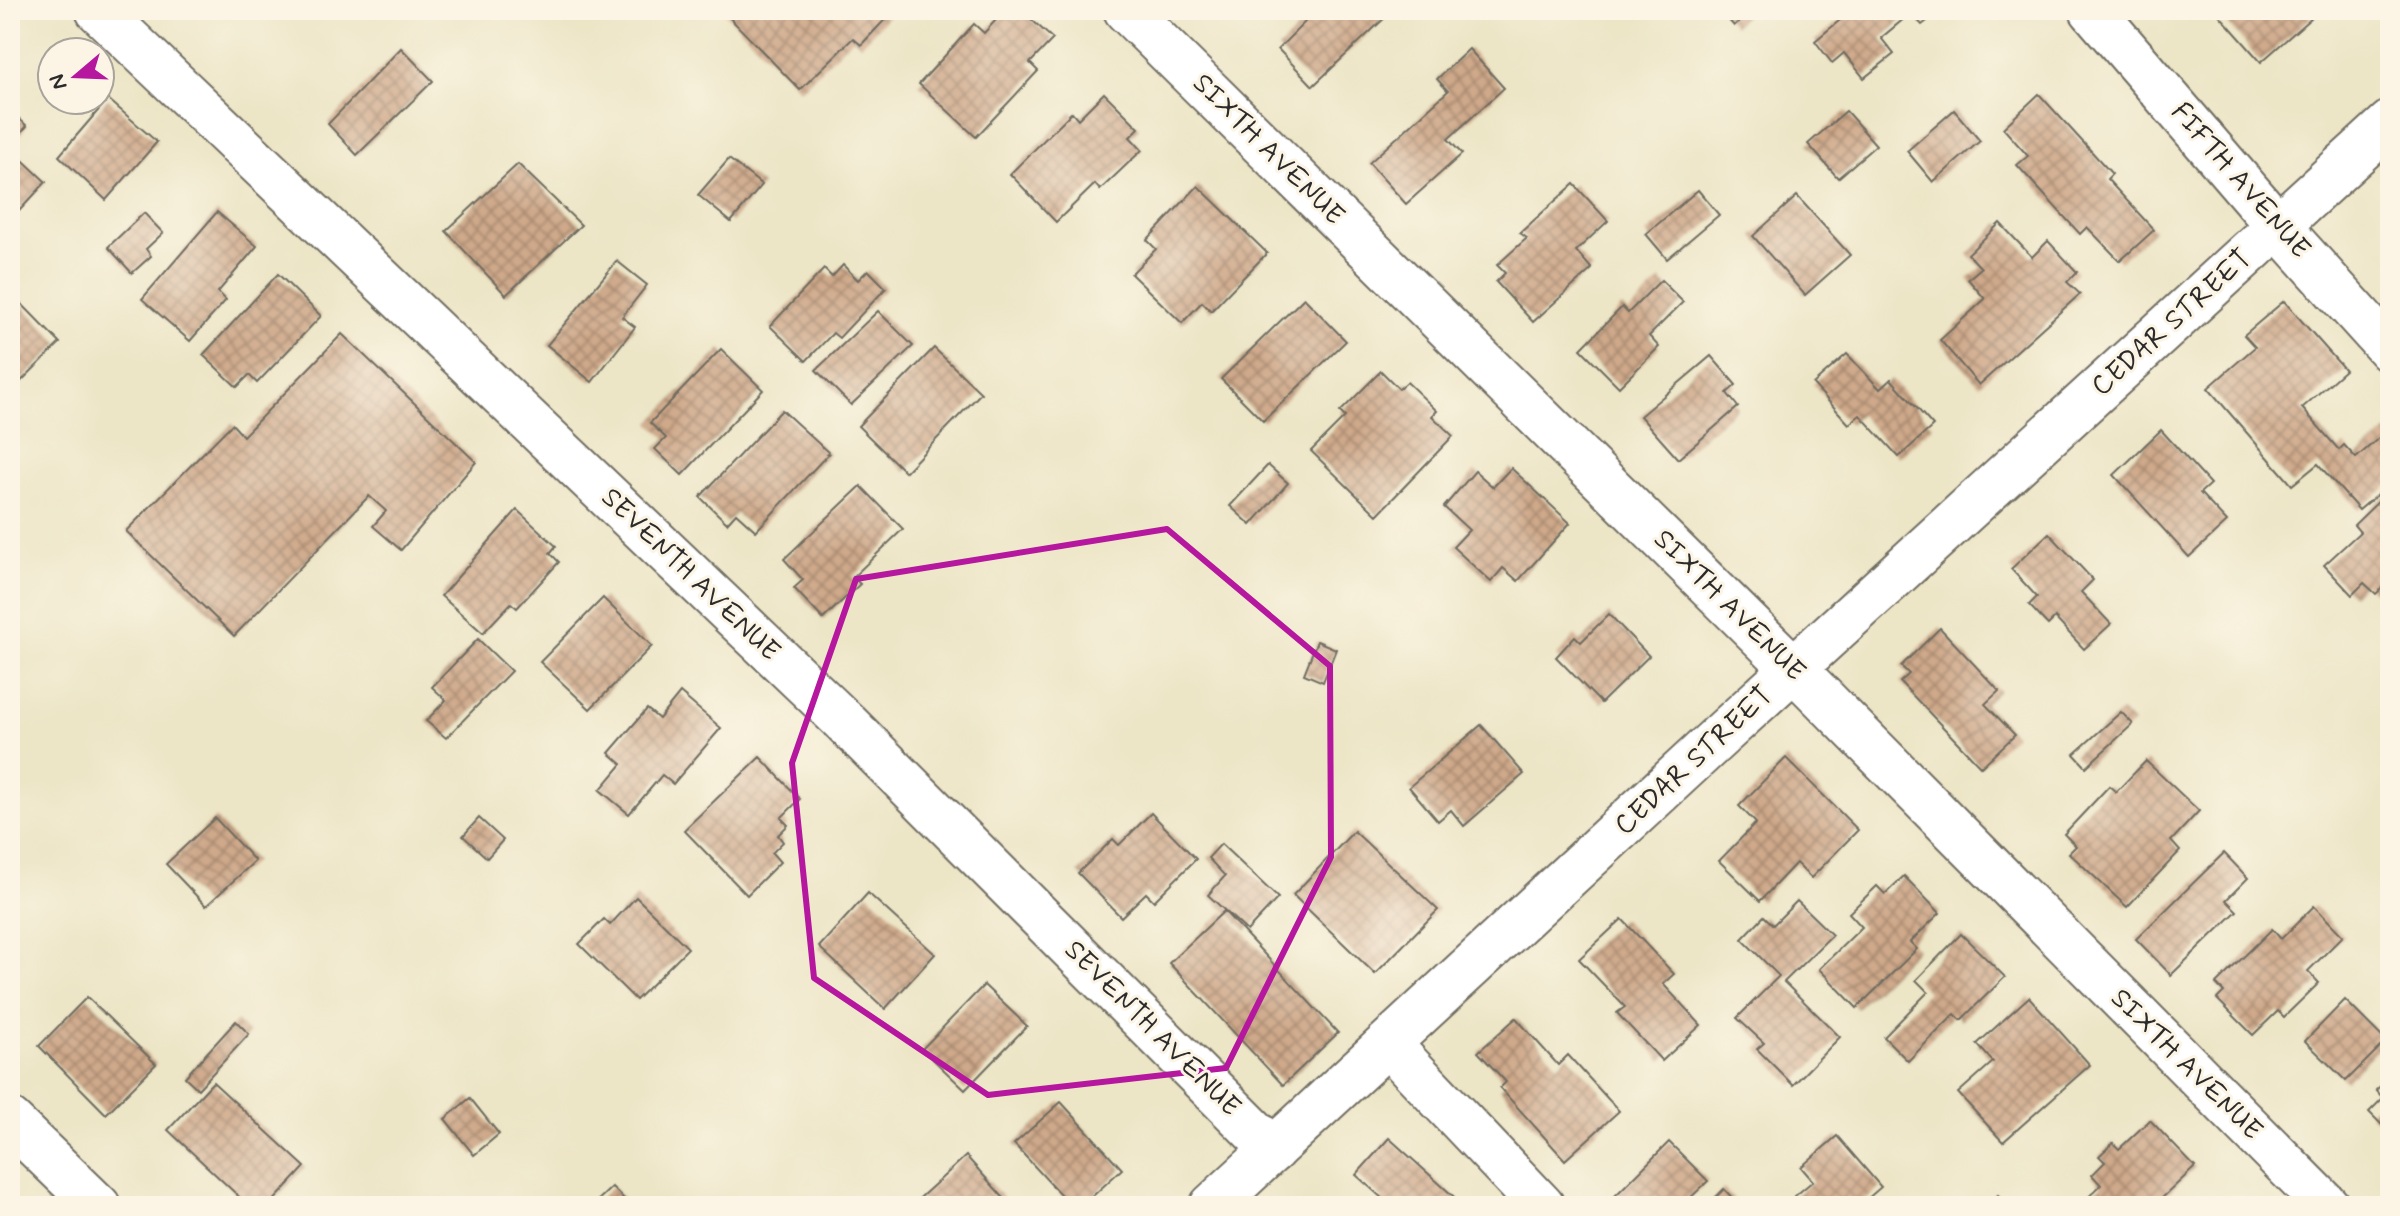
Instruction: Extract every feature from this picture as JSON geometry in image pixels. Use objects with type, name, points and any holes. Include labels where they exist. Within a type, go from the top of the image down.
[{"type":"street","name":"SEVENTH AVENUE","points":[[98,10],[846,723],[1273,1150]]},
{"type":"street","name":"SIXTH AVENUE","points":[[1126,10],[1794,669],[2327,1206]]},
{"type":"street","name":"FIFTH AVENUE","points":[[2092,10],[2278,226],[2390,350]]},
{"type":"street","name":"CEDAR STREET","points":[[1212,1206],[2390,123]]},
{"type":"street","points":[[1388,1044],[1542,1206]]},
{"type":"street","points":[[10,1121],[98,1206]]},
{"type":"highlighted area","points":[[1167,529],[1330,666],[1331,857],[1226,1068],[988,1095],[814,978],[792,763],[856,579]]},
{"type":"building","points":[[722,10],[894,10],[861,45],[853,38],[800,90]]},
{"type":"building","points":[[1005,10],[1021,10],[1053,39],[1030,63],[1038,71],[976,137],[919,84],[974,24],[984,33]]},
{"type":"building","points":[[1304,10],[1393,10],[1313,86],[1278,49],[1305,22],[1299,15]]},
{"type":"building","points":[[1720,10],[1751,10],[1734,26]]},
{"type":"building","points":[[1852,10],[1941,10],[1922,25],[1911,13],[1881,38],[1894,54],[1864,78],[1844,53],[1832,63],[1815,41]]},
{"type":"building","points":[[2215,10],[2320,10],[2261,62]]},
{"type":"building","points":[[401,48],[433,81],[357,155],[328,124]]},
{"type":"building","points":[[1469,49],[1504,88],[1448,139],[1462,154],[1406,204],[1369,163],[1448,91],[1437,79]]},
{"type":"building","points":[[1104,93],[1139,128],[1130,137],[1142,150],[1100,190],[1095,184],[1056,222],[1010,174],[1072,112],[1078,119]]},
{"type":"building","points":[[2039,94],[2112,174],[2107,179],[2154,230],[2120,261],[2087,227],[2080,234],[2017,165],[2028,156],[2003,128]]},
{"type":"building","points":[[116,106],[157,142],[106,200],[59,156],[93,116],[116,116]]},
{"type":"building","points":[[10,110],[27,126],[10,145]]},
{"type":"building","points":[[1954,110],[1980,141],[1933,182],[1907,151]]},
{"type":"building","points":[[1846,111],[1876,145],[1838,178],[1808,144]]},
{"type":"building","points":[[10,148],[46,182],[20,210],[10,200]]},
{"type":"building","points":[[729,159],[762,185],[731,222],[698,195]]},
{"type":"building","points":[[518,164],[581,225],[506,295],[446,231]]},
{"type":"building","points":[[1574,184],[1608,221],[1576,251],[1592,269],[1533,322],[1496,282],[1505,273],[1497,265],[1527,238],[1520,233]]},
{"type":"building","points":[[1198,186],[1267,253],[1211,311],[1202,302],[1182,323],[1131,274],[1156,249],[1147,240]]},
{"type":"building","points":[[1698,190],[1719,215],[1667,259],[1646,234]]},
{"type":"building","points":[[1797,196],[1850,255],[1805,295],[1753,236]]},
{"type":"building","points":[[217,212],[257,246],[218,292],[226,300],[190,341],[142,299]]},
{"type":"building","points":[[144,213],[163,233],[146,249],[151,256],[132,273],[108,247]]},
{"type":"building","points":[[2000,223],[2032,257],[2048,241],[2077,272],[2067,282],[2080,294],[1979,385],[1940,340],[1985,299],[1968,279],[1981,268],[1968,254]]},
{"type":"building","points":[[617,261],[647,285],[622,317],[635,327],[592,382],[547,345]]},
{"type":"building","points":[[843,265],[858,280],[868,270],[886,288],[839,338],[833,333],[806,361],[770,326],[824,269],[832,277]]},
{"type":"building","points":[[278,274],[321,316],[257,383],[249,375],[237,387],[203,355]]},
{"type":"building","points":[[1661,280],[1683,302],[1649,336],[1659,347],[1619,387],[1581,349],[1622,307],[1628,313]]},
{"type":"building","points":[[10,292],[60,343],[10,392]]},
{"type":"building","points":[[1304,298],[1346,341],[1263,421],[1221,379]]},
{"type":"building","points":[[2284,301],[2345,370],[2302,408],[2339,450],[2344,445],[2356,458],[2388,430],[2390,433],[2390,484],[2359,510],[2318,464],[2292,485],[2208,388],[2255,347],[2244,335]]},
{"type":"building","points":[[878,311],[913,346],[851,405],[816,370]]},
{"type":"building","points":[[342,334],[476,462],[401,550],[373,526],[386,511],[369,496],[234,636],[126,531],[232,424],[243,436]]},
{"type":"building","points":[[934,348],[981,393],[905,472],[858,426]]},
{"type":"building","points":[[721,349],[763,390],[682,475],[655,449],[666,438],[650,423]]},
{"type":"building","points":[[1847,354],[1880,389],[1891,379],[1933,426],[1899,457],[1860,415],[1849,424],[1813,384]]},
{"type":"building","points":[[1711,356],[1736,385],[1727,393],[1738,407],[1678,459],[1640,416]]},
{"type":"building","points":[[1381,371],[1399,389],[1407,382],[1437,411],[1432,416],[1453,436],[1377,515],[1311,451],[1345,417],[1340,412]]},
{"type":"building","points":[[782,410],[829,453],[756,531],[736,513],[727,523],[700,497]]},
{"type":"building","points":[[2161,430],[2210,484],[2200,493],[2227,522],[2189,557],[2114,475]]},
{"type":"building","points":[[1268,465],[1288,483],[1251,525],[1230,506]]},
{"type":"building","points":[[1511,468],[1570,523],[1518,581],[1503,568],[1491,582],[1453,547],[1469,530],[1444,507],[1475,471],[1493,487]]},
{"type":"building","points":[[861,486],[903,529],[853,577],[860,584],[823,619],[794,588],[803,580],[784,559]]},
{"type":"building","points":[[2385,495],[2390,500],[2390,581],[2376,594],[2364,583],[2352,595],[2324,565],[2360,532],[2354,525]]},
{"type":"building","points":[[517,510],[556,546],[550,553],[559,562],[517,608],[511,603],[483,633],[441,596]]},
{"type":"building","points":[[2049,533],[2093,580],[2081,592],[2111,624],[2084,649],[2055,618],[2048,625],[2029,605],[2037,597],[2011,569]]},
{"type":"building","points":[[603,598],[652,646],[590,709],[540,662]]},
{"type":"building","points":[[1609,614],[1649,656],[1601,703],[1556,657],[1575,636],[1581,642]]},
{"type":"building","points":[[1940,628],[1999,691],[1985,704],[2015,735],[1981,767],[1900,682],[1909,674],[1901,666]]},
{"type":"building","points":[[478,639],[511,671],[446,738],[426,721],[446,700],[432,687]]},
{"type":"building","points":[[1317,641],[1336,649],[1323,682],[1304,674]]},
{"type":"building","points":[[680,693],[721,728],[673,784],[662,775],[629,814],[600,790],[622,764],[609,753],[647,709],[659,719]]},
{"type":"building","points":[[2121,712],[2133,724],[2086,767],[2074,754]]},
{"type":"building","points":[[1481,725],[1524,774],[1464,826],[1451,810],[1438,821],[1409,787]]},
{"type":"building","points":[[760,757],[800,799],[781,818],[788,825],[778,835],[783,842],[772,853],[780,862],[747,895],[684,830]]},
{"type":"building","points":[[1786,758],[1858,830],[1811,878],[1796,863],[1760,901],[1719,861],[1756,823],[1739,806]]},
{"type":"building","points":[[2146,761],[2199,811],[2171,841],[2180,851],[2127,907],[2069,853],[2076,846],[2064,834],[2109,786],[2116,792]]},
{"type":"building","points":[[1151,813],[1196,859],[1154,901],[1146,893],[1121,917],[1078,873],[1113,839],[1119,845]]},
{"type":"building","points":[[215,818],[255,861],[206,906],[166,864]]},
{"type":"building","points":[[479,818],[503,840],[487,858],[463,836]]},
{"type":"building","points":[[1354,831],[1438,910],[1375,974],[1293,895]]},
{"type":"building","points":[[1221,844],[1278,898],[1247,931],[1208,895],[1225,876],[1208,858]]},
{"type":"building","points":[[2224,853],[2248,878],[2226,900],[2237,911],[2171,975],[2136,939]]},
{"type":"building","points":[[1904,876],[1940,913],[1910,942],[1917,949],[1857,1008],[1819,969],[1862,927],[1849,913],[1877,886],[1885,894]]},
{"type":"building","points":[[868,893],[935,954],[885,1009],[819,947]]},
{"type":"building","points":[[636,897],[688,948],[636,1000],[579,944],[604,919],[610,925]]},
{"type":"building","points":[[1797,901],[1832,935],[1784,982],[1840,1037],[1793,1085],[1757,1049],[1764,1043],[1737,1018],[1779,976],[1742,939],[1764,916],[1773,925]]},
{"type":"building","points":[[2314,906],[2343,936],[2308,971],[2319,983],[2284,1017],[2278,1011],[2253,1035],[2217,999],[2224,992],[2216,984],[2272,929],[2281,939]]},
{"type":"building","points":[[1224,911],[1338,1033],[1283,1085],[1169,963]]},
{"type":"building","points":[[1622,919],[1674,974],[1663,984],[1701,1025],[1662,1061],[1617,1013],[1625,1007],[1579,959]]},
{"type":"building","points":[[1961,934],[2005,977],[1961,1020],[1955,1014],[1908,1061],[1884,1037],[1928,992],[1916,980]]},
{"type":"building","points":[[984,985],[1027,1026],[965,1090],[922,1049]]},
{"type":"building","points":[[87,997],[156,1064],[106,1114],[39,1046]]},
{"type":"building","points":[[2029,997],[2090,1065],[2003,1142],[1958,1093],[1993,1062],[1977,1044]]},
{"type":"building","points":[[2345,1000],[2386,1041],[2346,1081],[2305,1041]]},
{"type":"building","points":[[1516,1018],[1558,1065],[1568,1055],[1619,1111],[1565,1160],[1500,1088],[1506,1082],[1478,1052]]},
{"type":"building","points":[[236,1021],[249,1034],[198,1089],[185,1077]]},
{"type":"building","points":[[2390,1077],[2390,1133],[2369,1112],[2383,1098],[2376,1090]]},
{"type":"building","points":[[213,1082],[305,1167],[269,1206],[249,1206],[168,1130]]},
{"type":"building","points":[[470,1098],[499,1134],[474,1155],[445,1119]]},
{"type":"building","points":[[1061,1102],[1122,1169],[1082,1206],[1071,1206],[1014,1144]]},
{"type":"building","points":[[2150,1120],[2195,1167],[2160,1200],[2165,1206],[2079,1206],[2101,1185],[2092,1175],[2105,1162],[2099,1156],[2113,1143],[2119,1149]]},
{"type":"building","points":[[1837,1136],[1881,1187],[1859,1206],[1783,1206],[1813,1181],[1801,1167]]},
{"type":"building","points":[[1389,1138],[1461,1206],[1376,1206],[1383,1199],[1356,1175]]},
{"type":"building","points":[[1669,1142],[1708,1181],[1682,1206],[1611,1206],[1608,1203]]},
{"type":"building","points":[[966,1156],[1011,1206],[911,1206]]},
{"type":"building","points":[[612,1187],[631,1206],[592,1206]]},
{"type":"building","points":[[1724,1189],[1740,1206],[1707,1206]]},
{"type":"building","points":[[1998,1195],[2010,1206],[1987,1206]]}]
